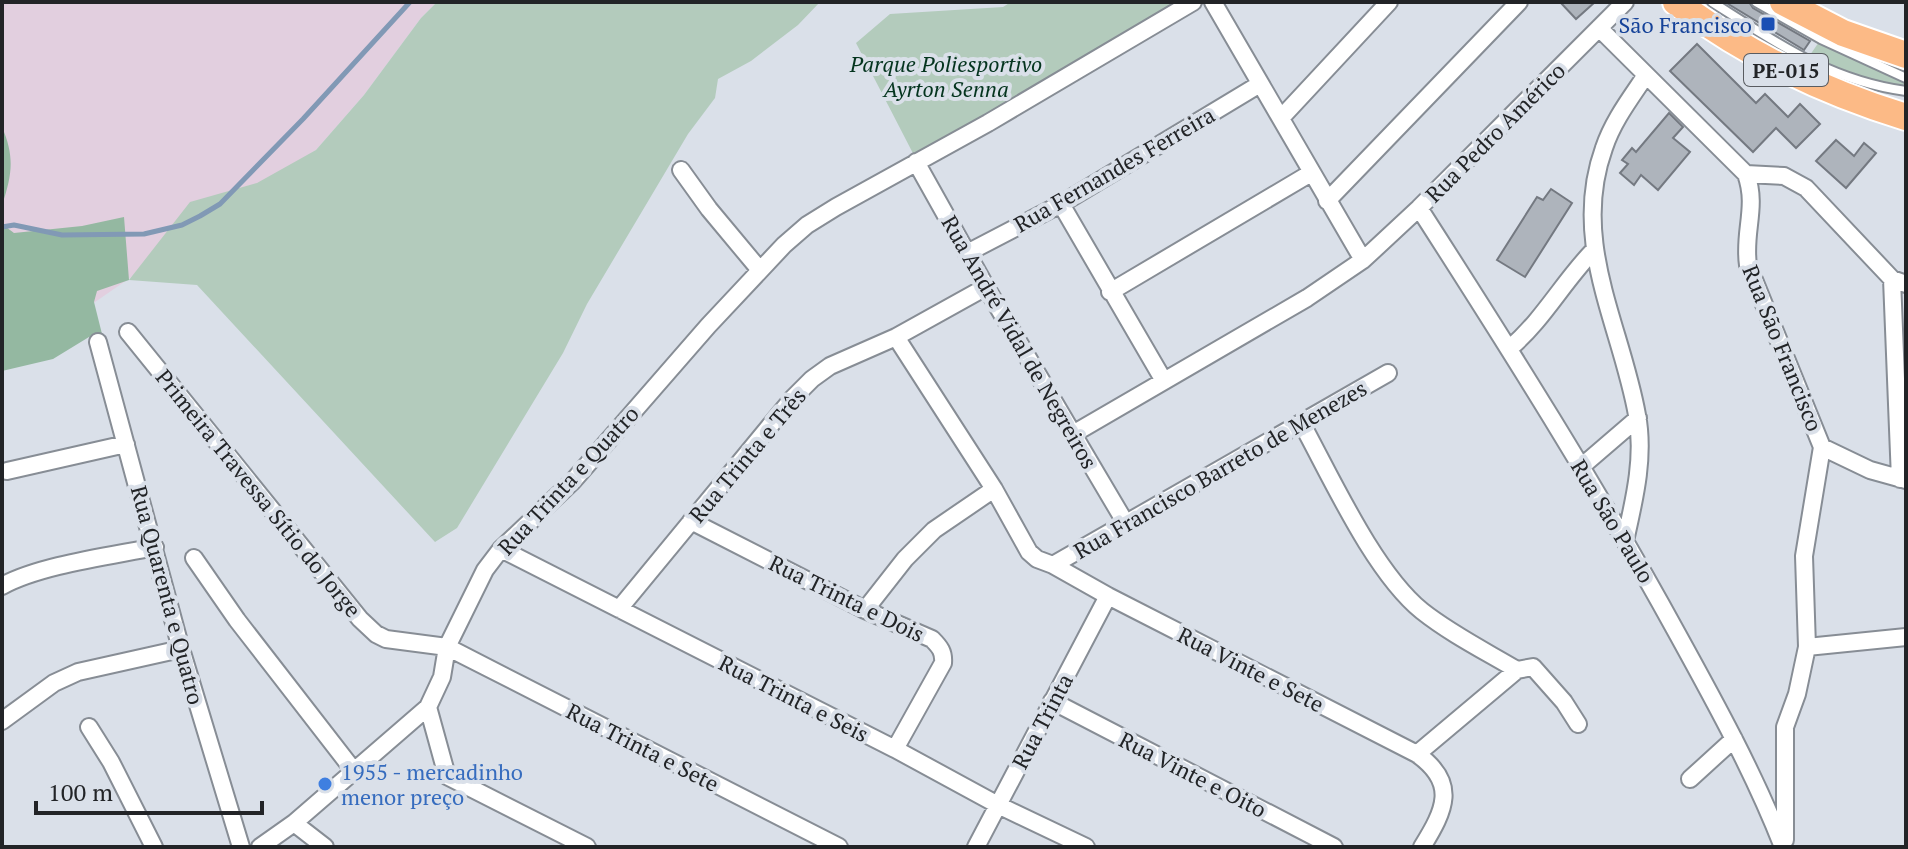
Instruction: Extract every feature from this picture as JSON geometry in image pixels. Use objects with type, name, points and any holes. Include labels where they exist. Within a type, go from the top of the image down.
[{"type":"highway","name":"PE-015","points":[[1676,2],[1709,26],[1779,67],[1850,100],[1906,117]]},
{"type":"highway","name":"PE-015","points":[[1783,2],[1843,33],[1906,55]]},
{"type":"street","name":"Rua Trinta e Quatro","points":[[428,707],[442,677],[447,647],[485,570],[501,549],[573,481],[759,269],[807,225],[1193,2]]},
{"type":"street","points":[[1213,2],[1363,260]]},
{"type":"street","points":[[1281,118],[1389,2]]},
{"type":"street","points":[[1327,201],[1519,2]]},
{"type":"street","name":"Rua Pedro Américo","points":[[1073,434],[1307,298],[1363,260],[1625,2]]},
{"type":"street","points":[[1599,28],[1746,174],[1784,176],[1806,188],[1899,281],[1903,479]]},
{"type":"street","points":[[1625,541],[1639,462],[1638,418],[1593,251],[1596,179],[1603,149],[1617,119],[1646,75]]},
{"type":"street","name":"Rua Fernandes Ferreira","points":[[967,253],[1061,204],[1260,84]]},
{"type":"street","name":"Rua André Vidal de Negreiros","points":[[916,162],[1125,522]]},
{"type":"street","points":[[681,170],[715,218],[759,269]]},
{"type":"street","points":[[1110,292],[1311,173]]},
{"type":"street","name":"Rua São Francisco","points":[[1746,174],[1752,191],[1745,250],[1748,265],[1822,447],[1870,470],[1903,479]]},
{"type":"street","points":[[1061,204],[1164,381]]},
{"type":"street","name":"Rua São Paulo","points":[[1419,208],[1510,348],[1625,541],[1734,739],[1784,847]]},
{"type":"street","points":[[1510,348],[1526,334],[1593,251]]},
{"type":"street","name":"Rua Trinta e Três","points":[[619,609],[792,399],[812,379],[830,366],[896,337],[986,287]]},
{"type":"street","name":"Primeira Travessa Sítio do Jorge","points":[[128,332],[360,619],[386,639],[447,647]]},
{"type":"street","name":"Rua Vinte e Sete","points":[[896,337],[994,489],[1029,552],[1037,559],[1417,754],[1436,770],[1443,782],[1445,795],[1441,811],[1422,847]]},
{"type":"street","name":"Rua Quarenta e Quatro","points":[[98,342],[181,649],[241,847]]},
{"type":"street","name":"Rua Francisco Barreto de Menezes","points":[[1053,565],[1388,373]]},
{"type":"street","points":[[1581,467],[1638,418]]},
{"type":"street","points":[[1302,424],[1359,528],[1397,585],[1421,610],[1458,637],[1517,670]]},
{"type":"street","points":[[7,471],[126,444]]},
{"type":"street","points":[[1784,847],[1785,727],[1804,669],[1807,647],[1804,556],[1822,447]]},
{"type":"street","points":[[865,610],[905,559],[934,530],[994,489]]},
{"type":"street","name":"Rua Trinta e Dois","points":[[691,521],[865,610],[932,639],[944,655],[943,663],[895,749]]},
{"type":"street","points":[[2,586],[37,572],[155,547]]},
{"type":"street","name":"Rua Trinta e Seis","points":[[501,549],[895,749],[998,805],[1086,847]]},
{"type":"street","points":[[194,558],[237,620],[354,771]]},
{"type":"street","name":"Rua Trinta","points":[[976,847],[1108,596]]},
{"type":"street","points":[[1807,647],[1906,637]]},
{"type":"street","name":"Rua Trinta e Sete","points":[[447,647],[839,847]]},
{"type":"street","points":[[2,721],[54,683],[78,672],[181,649]]},
{"type":"street","points":[[1417,754],[1517,670],[1533,667],[1578,724]]},
{"type":"street","name":"Rua Vinte e Oito","points":[[1052,701],[1334,847]]},
{"type":"street","points":[[260,847],[294,823],[428,707],[447,776],[587,847]]},
{"type":"street","points":[[89,727],[111,762],[154,847]]},
{"type":"street","points":[[1690,779],[1734,739]]},
{"type":"street","points":[[294,823],[325,847]]},
{"type":"lane","points":[[1712,2],[1813,63],[1848,79],[1906,91]]},
{"type":"lane","points":[[1756,2],[1821,39],[1906,78]]},
{"type":"shaded area","points":[[2,2],[437,2],[316,150],[2,366]]},
{"type":"green space","points":[[437,2],[820,2],[798,25],[751,61],[718,79],[715,98],[688,134],[587,304],[563,353],[457,528],[435,542],[197,285],[129,280],[190,202],[257,183],[316,150]]},
{"type":"green space","name":"Parque Poliesportivo Ayrton Senna","points":[[1011,2],[1203,2],[919,165],[856,43],[890,14],[1003,7]]},
{"type":"green space","points":[[1821,39],[1906,78],[1906,87],[1851,75],[1810,55]]},
{"type":"green space","points":[[2,127],[11,166],[2,205]]},
{"type":"green space","points":[[124,217],[129,280],[97,291],[94,302],[102,334],[89,337],[53,359],[2,371],[2,224],[14,233],[82,226]]},
{"type":"building","points":[[1560,2],[1595,2],[1576,19]]},
{"type":"building","points":[[1725,2],[1749,2],[1753,8],[1810,41],[1804,50]]},
{"type":"building","points":[[1697,44],[1756,103],[1765,94],[1788,117],[1800,104],[1820,124],[1796,148],[1776,128],[1753,152],[1670,71]]},
{"type":"building","points":[[1669,113],[1683,127],[1673,138],[1690,152],[1658,190],[1641,175],[1634,185],[1620,173],[1628,164],[1622,160],[1632,148],[1636,152]]},
{"type":"building","points":[[1836,140],[1854,156],[1864,143],[1876,153],[1846,188],[1816,161]]},
{"type":"building","points":[[1551,189],[1572,203],[1525,277],[1497,260],[1537,197],[1543,200]]},
{"type":"waterway","points":[[2,227],[14,225],[62,235],[144,234],[182,225],[200,216],[220,204],[410,2]]},
{"type":"place","name":"São Francisco","points":[[1768,24]]},
{"type":"place","name":"1955 - mercadinho menor preço","points":[[325,784]]}]
